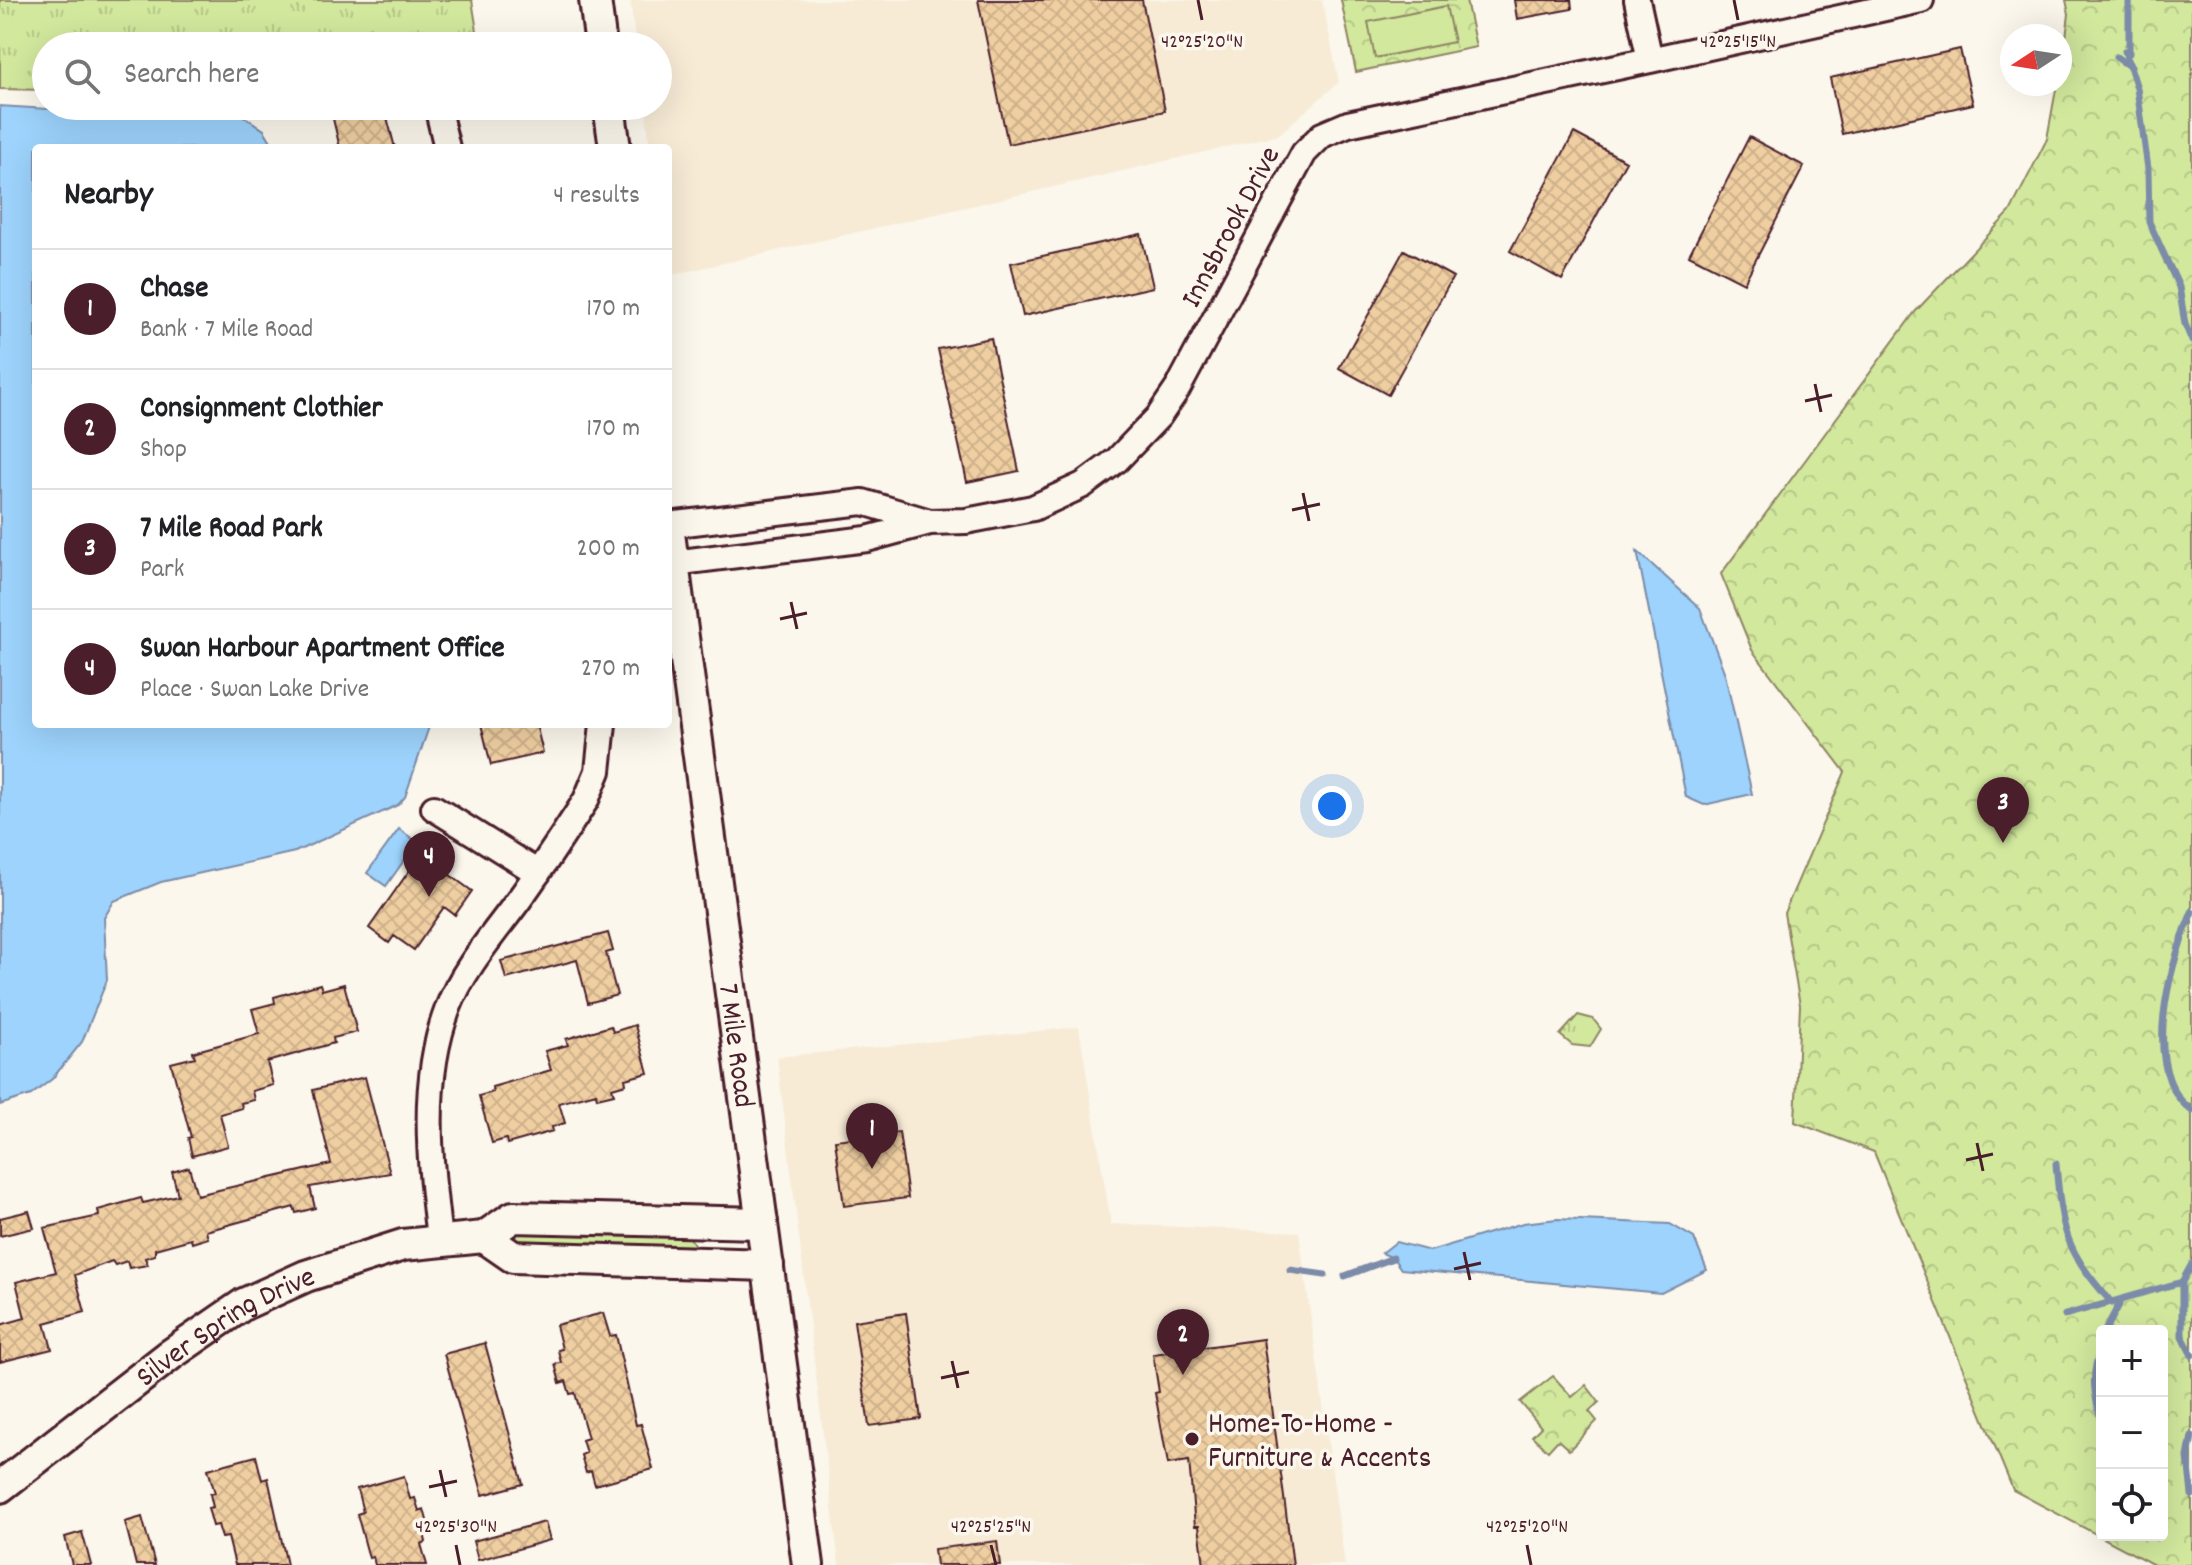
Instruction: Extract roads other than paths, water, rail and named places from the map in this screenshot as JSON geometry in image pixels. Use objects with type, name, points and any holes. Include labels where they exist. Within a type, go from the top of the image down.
[{"type":"street","points":[[595,0],[599,32]]},
{"type":"street","points":[[1637,0],[1650,60]]},
{"type":"street","name":"Innsbrook Drive","points":[[673,563],[867,539],[930,522],[966,521],[1033,508],[1083,485],[1136,443],[1178,388],[1304,153],[1322,135],[1348,124],[1921,0]]},
{"type":"street","points":[[440,120],[446,144]]},
{"type":"street","points":[[611,120],[614,144]]},
{"type":"street","name":"Innsbrook Drive","points":[[672,526],[863,502],[930,522]]},
{"type":"street","name":"7 Mile Road","points":[[672,556],[808,1565]]},
{"type":"street","points":[[439,1239],[430,1107],[448,1007],[473,962],[586,800],[598,771],[603,728]]},
{"type":"street","points":[[434,808],[538,873]]},
{"type":"street","name":"Silver Spring Drive","points":[[0,1487],[170,1355],[244,1304],[335,1265],[403,1245],[439,1239],[484,1237],[513,1217],[762,1223]]},
{"type":"street","points":[[484,1237],[513,1257],[768,1265]]},
{"type":"water","points":[[0,106],[32,108],[32,120],[249,120],[264,130],[273,144],[32,144],[32,728],[429,728],[405,797],[398,805],[295,852],[161,882],[114,901],[104,918],[107,980],[82,1042],[52,1079],[31,1095],[0,1105]]},
{"type":"water","points":[[1637,551],[1700,608],[1725,674],[1752,794],[1704,805],[1686,797]]},
{"type":"water","points":[[399,829],[417,842],[386,886],[367,873]]},
{"type":"water","points":[[1557,1219],[1670,1224],[1694,1238],[1707,1270],[1661,1293],[1401,1269],[1393,1258],[1382,1253],[1396,1242],[1430,1251],[1523,1223]]},
{"type":"waterway","points":[[2129,0],[2129,53]]},
{"type":"waterway","points":[[2125,51],[2137,88],[2148,169],[2149,222],[2179,287],[2185,324],[2192,341]]},
{"type":"waterway","points":[[2116,57],[2131,67]]},
{"type":"waterway","points":[[2192,912],[2169,987],[2163,1043],[2166,1070],[2176,1093],[2192,1111]]},
{"type":"waterway","points":[[2056,1164],[2069,1240],[2084,1269],[2112,1303]]},
{"type":"waterway","points":[[1345,1276],[1393,1258]]},
{"type":"waterway","points":[[2065,1315],[2182,1282],[2192,1264]]},
{"type":"waterway","points":[[1290,1270],[1325,1275]]},
{"type":"waterway","points":[[2182,1282],[2182,1336],[2192,1355]]},
{"type":"waterway","points":[[2108,1325],[2121,1301]]},
{"type":"waterway","points":[[2096,1366],[2096,1397]]},
{"type":"waterway","points":[[2192,1436],[2188,1457],[2192,1495]]},
{"type":"place","name":"7 Mile Road Park","points":[[2003,843]]},
{"type":"place","name":"Swan Harbour Apartment Office","points":[[429,897]]},
{"type":"place","name":"Chase","points":[[872,1169]]},
{"type":"place","name":"Consignment Clothier","points":[[1183,1375]]},
{"type":"place","name":"Home-To-Home - Furniture & Accents","points":[[1192,1439]]}]
